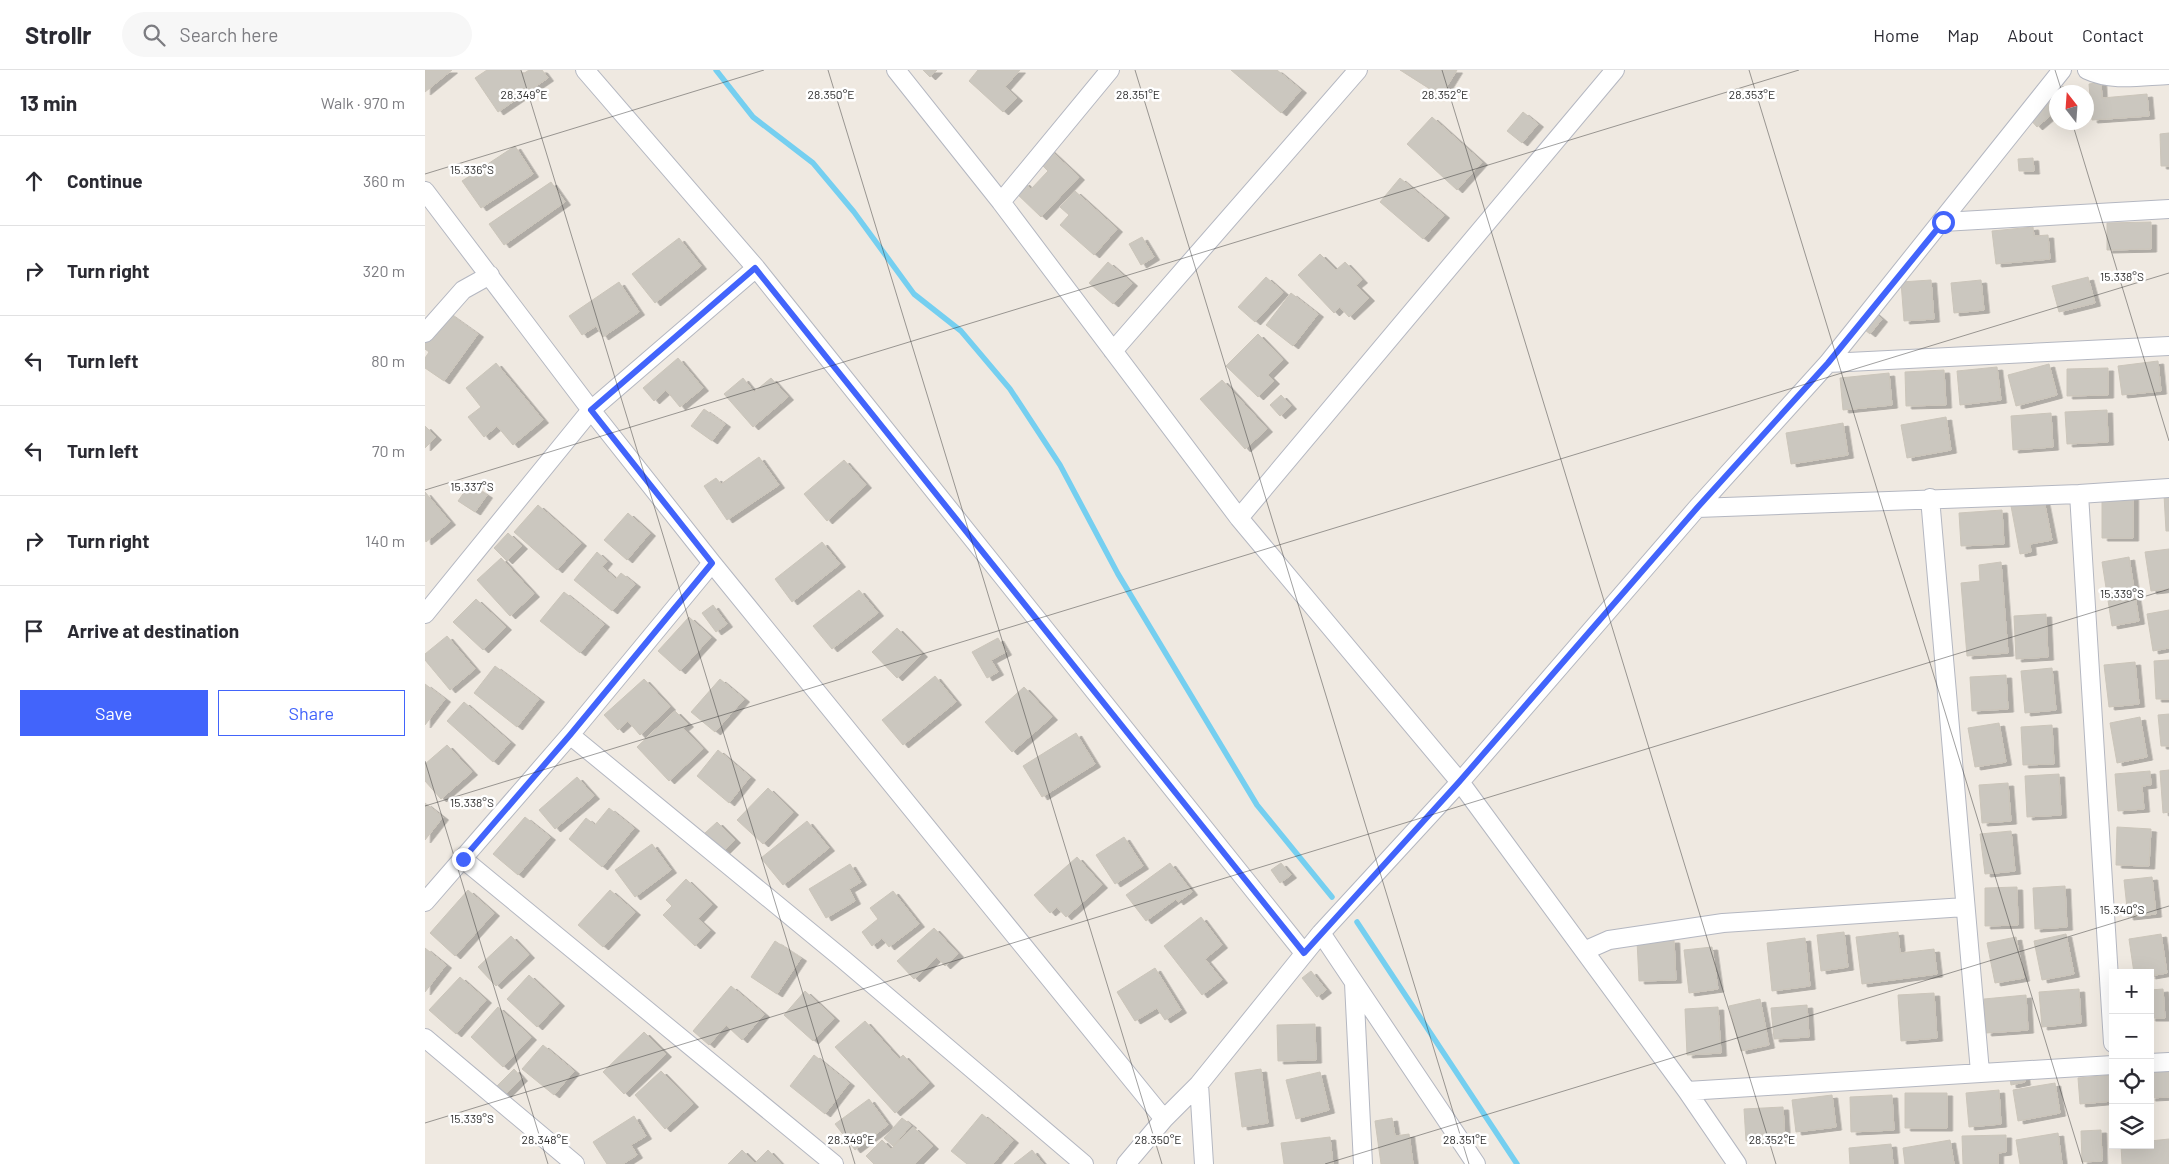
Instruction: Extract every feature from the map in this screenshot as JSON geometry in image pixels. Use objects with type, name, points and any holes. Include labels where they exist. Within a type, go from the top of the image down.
[{"type":"street","points":[[585,70],[755,268],[1304,953]]},
{"type":"street","points":[[896,70],[1001,202],[1239,518],[1459,782],[1687,1091],[1737,1164]]},
{"type":"street","points":[[1001,202],[1110,70]]},
{"type":"street","points":[[1113,351],[1358,70]]},
{"type":"street","points":[[1239,518],[1615,70]]},
{"type":"street","points":[[1126,1164],[1164,1118],[1199,1084],[1321,933],[1459,782],[1697,508],[1828,363],[1943,222],[2062,70]]},
{"type":"street","points":[[2087,70],[2099,76],[2169,75]]},
{"type":"street","points":[[425,191],[591,410],[712,563],[1164,1118]]},
{"type":"street","points":[[1943,222],[2169,209]]},
{"type":"street","points":[[425,614],[591,410],[755,268]]},
{"type":"street","points":[[425,333],[463,290],[490,275]]},
{"type":"street","points":[[1828,363],[2169,346]]},
{"type":"street","points":[[1697,508],[2079,494],[2169,488]]},
{"type":"street","points":[[2079,494],[2111,1014]]},
{"type":"street","points":[[1930,498],[1980,1072]]},
{"type":"street","points":[[425,902],[570,735],[712,563]]},
{"type":"street","points":[[570,735],[844,960],[1084,1164]]},
{"type":"street","points":[[463,859],[834,1164]]},
{"type":"street","points":[[1583,951],[1609,940],[1723,923],[1965,907]]},
{"type":"street","points":[[1321,933],[1476,1164]]},
{"type":"street","points":[[1354,982],[1363,1164]]},
{"type":"street","points":[[1357,1042],[1378,1018]]},
{"type":"street","points":[[425,1038],[575,1164]]},
{"type":"street","points":[[2154,1063],[2169,1062]]},
{"type":"street","points":[[1687,1091],[2109,1065]]},
{"type":"street","points":[[1199,1084],[1204,1164]]},
{"type":"building","points":[[425,70],[452,70],[425,92]]},
{"type":"building","points":[[487,70],[520,70],[523,74],[529,70],[542,70],[548,78],[498,112],[475,78]]},
{"type":"building","points":[[923,70],[937,70],[930,77]]},
{"type":"building","points":[[978,70],[1020,70],[1005,87],[1017,98],[1003,112],[969,81]]},
{"type":"building","points":[[1231,70],[1277,70],[1301,90],[1281,113]]},
{"type":"building","points":[[1400,70],[1457,70],[1441,96]]},
{"type":"building","points":[[2101,82],[2102,98],[2147,94],[2149,116],[2094,120],[2094,85],[2089,84]]},
{"type":"building","points":[[2049,98],[2049,117],[2037,127],[2028,117]]},
{"type":"building","points":[[1523,112],[1538,124],[1522,143],[1507,131]]},
{"type":"building","points":[[1432,117],[1482,162],[1457,190],[1407,144]]},
{"type":"building","points":[[2169,133],[2169,166],[2161,166],[2160,134]]},
{"type":"building","points":[[515,146],[533,174],[481,208],[462,181]]},
{"type":"building","points":[[1049,149],[1079,177],[1041,217],[1015,192],[1024,182],[1031,189],[1048,171],[1038,161]]},
{"type":"building","points":[[2033,158],[2034,171],[2019,171],[2018,159]]},
{"type":"building","points":[[1400,178],[1444,215],[1423,239],[1380,202]]},
{"type":"building","points":[[551,182],[565,202],[504,245],[489,224]]},
{"type":"building","points":[[1075,191],[1117,229],[1094,255],[1060,225],[1069,215],[1060,207]]},
{"type":"building","points":[[2151,222],[2151,249],[2107,250],[2107,223]]},
{"type":"building","points":[[2033,227],[2034,236],[2048,235],[2050,259],[1996,264],[1992,231]]},
{"type":"building","points":[[1142,237],[1154,257],[1141,265],[1129,244]]},
{"type":"building","points":[[679,238],[701,266],[655,303],[632,274]]},
{"type":"building","points":[[1320,254],[1336,270],[1345,262],[1362,280],[1356,285],[1369,298],[1349,317],[1340,307],[1334,313],[1298,275]]},
{"type":"building","points":[[1108,262],[1132,283],[1113,304],[1089,283]]},
{"type":"building","points":[[1266,277],[1283,292],[1255,322],[1238,307]]},
{"type":"building","points":[[2088,277],[2095,303],[2059,312],[2052,286]]},
{"type":"building","points":[[1931,280],[1934,319],[1904,321],[1901,282]]},
{"type":"building","points":[[1981,280],[1984,310],[1954,313],[1951,283]]},
{"type":"building","points":[[619,282],[639,312],[603,337],[596,326],[582,335],[569,316]]},
{"type":"building","points":[[1291,293],[1318,314],[1293,346],[1266,325]]},
{"type":"building","points":[[1868,307],[1882,319],[1870,334],[1855,322]]},
{"type":"building","points":[[447,312],[478,334],[444,381],[425,368],[425,358],[429,352],[425,349],[425,343]]},
{"type":"building","points":[[1258,334],[1283,360],[1268,375],[1274,381],[1258,397],[1226,366]]},
{"type":"building","points":[[678,358],[703,388],[680,407],[666,390],[654,401],[643,388]]},
{"type":"building","points":[[2158,361],[2161,391],[2122,395],[2118,366]]},
{"type":"building","points":[[496,363],[543,420],[513,445],[497,426],[484,437],[468,417],[481,407],[466,388]]},
{"type":"building","points":[[2049,364],[2057,395],[2016,406],[2008,375]]},
{"type":"building","points":[[1997,367],[2001,400],[1960,405],[1957,371]]},
{"type":"building","points":[[2108,368],[2108,395],[2067,396],[2067,369]]},
{"type":"building","points":[[1944,370],[1946,405],[1906,406],[1905,372]]},
{"type":"building","points":[[1889,373],[1892,405],[1843,410],[1840,378]]},
{"type":"building","points":[[743,378],[754,392],[771,378],[788,397],[753,427],[724,394]]},
{"type":"building","points":[[1222,380],[1267,429],[1245,449],[1200,399]]},
{"type":"building","points":[[1281,395],[1291,406],[1280,416],[1270,405]]},
{"type":"building","points":[[704,409],[725,424],[712,441],[691,426]]},
{"type":"building","points":[[2107,410],[2108,442],[2067,444],[2065,412]]},
{"type":"building","points":[[2051,413],[2053,447],[2013,450],[2011,416]]},
{"type":"building","points":[[1946,417],[1951,450],[1907,458],[1901,425]]},
{"type":"building","points":[[1843,423],[1848,455],[1791,464],[1786,433]]},
{"type":"building","points":[[425,426],[436,437],[425,448]]},
{"type":"building","points":[[759,457],[779,485],[727,520],[704,486],[716,478],[721,484]]},
{"type":"building","points":[[844,460],[866,485],[827,521],[804,494]]},
{"type":"building","points":[[470,484],[487,495],[475,512],[458,501]]},
{"type":"building","points":[[425,492],[450,522],[426,542],[425,540]]},
{"type":"building","points":[[2164,495],[2169,495],[2169,531],[2166,531]]},
{"type":"building","points":[[2102,496],[2133,496],[2133,538],[2102,538]]},
{"type":"building","points":[[2044,500],[2052,540],[2030,544],[2031,552],[2020,554],[2011,506]]},
{"type":"building","points":[[538,505],[581,543],[557,570],[514,532]]},
{"type":"building","points":[[2002,510],[2004,544],[1961,546],[1959,513]]},
{"type":"building","points":[[628,513],[650,533],[627,560],[604,540]]},
{"type":"building","points":[[508,533],[522,546],[507,561],[494,548]]},
{"type":"building","points":[[822,542],[840,564],[792,602],[775,579]]},
{"type":"building","points":[[2169,549],[2169,589],[2151,591],[2145,552]]},
{"type":"building","points":[[597,552],[607,561],[602,567],[616,579],[621,573],[635,584],[612,611],[574,580]]},
{"type":"building","points":[[2129,557],[2139,621],[2112,626],[2102,562]]},
{"type":"building","points":[[501,558],[534,594],[510,616],[477,580]]},
{"type":"building","points":[[2001,562],[2008,653],[1967,656],[1961,583],[1980,581],[1979,565]]},
{"type":"building","points":[[859,590],[878,613],[832,649],[813,626]]},
{"type":"building","points":[[564,592],[604,624],[580,653],[540,621]]},
{"type":"building","points":[[476,599],[506,627],[483,650],[453,622]]},
{"type":"building","points":[[713,605],[727,624],[716,632],[702,613]]},
{"type":"building","points":[[2169,610],[2169,648],[2153,651],[2147,614]]},
{"type":"building","points":[[2046,614],[2048,657],[2016,659],[2014,616]]},
{"type":"building","points":[[689,617],[711,637],[680,671],[658,651]]},
{"type":"building","points":[[897,628],[922,654],[897,678],[872,652]]},
{"type":"building","points":[[447,636],[475,669],[450,690],[425,660],[425,654]]},
{"type":"building","points":[[998,638],[1006,652],[991,660],[998,672],[987,678],[972,652]]},
{"type":"building","points":[[2169,660],[2169,699],[2156,699],[2154,661]]},
{"type":"building","points":[[2135,662],[2139,704],[2109,707],[2104,665]]},
{"type":"building","points":[[495,666],[539,699],[517,727],[474,693]]},
{"type":"building","points":[[2052,668],[2056,710],[2025,713],[2021,671]]},
{"type":"building","points":[[2006,675],[2008,709],[1972,711],[1970,677]]},
{"type":"building","points":[[935,676],[956,702],[903,745],[882,720]]},
{"type":"building","points":[[644,679],[670,707],[640,735],[628,721],[618,730],[604,715]]},
{"type":"building","points":[[720,679],[744,699],[715,732],[691,712]]},
{"type":"building","points":[[425,684],[445,699],[425,725]]},
{"type":"building","points":[[1024,687],[1052,717],[1012,752],[985,722]]},
{"type":"building","points":[[464,702],[510,742],[493,762],[447,721]]},
{"type":"building","points":[[675,711],[688,724],[683,728],[703,749],[669,781],[637,747]]},
{"type":"building","points":[[2169,714],[2169,746],[2161,746],[2158,715]]},
{"type":"building","points":[[2140,717],[2147,757],[2117,763],[2110,723]]},
{"type":"building","points":[[1999,723],[2006,762],[1975,767],[1968,728]]},
{"type":"building","points":[[2052,725],[2054,764],[2023,765],[2021,727]]},
{"type":"building","points":[[1076,733],[1095,764],[1042,797],[1023,766]]},
{"type":"building","points":[[447,745],[472,772],[441,799],[425,781],[425,764]]},
{"type":"building","points":[[718,750],[750,777],[729,803],[697,776]]},
{"type":"building","points":[[2169,770],[2169,812],[2163,813],[2160,771]]},
{"type":"building","points":[[2150,771],[2151,785],[2142,786],[2144,809],[2118,811],[2115,774]]},
{"type":"building","points":[[2059,774],[2061,815],[2027,817],[2025,776]]},
{"type":"building","points":[[577,777],[594,796],[555,829],[539,810]]},
{"type":"building","points":[[2008,783],[2011,821],[1982,823],[1979,785]]},
{"type":"building","points":[[768,788],[793,812],[763,844],[737,820]]},
{"type":"building","points":[[425,803],[443,817],[425,840]]},
{"type":"building","points":[[609,808],[634,828],[602,867],[569,839],[586,818],[595,825]]},
{"type":"building","points":[[525,817],[550,837],[518,875],[493,854]]},
{"type":"building","points":[[807,821],[829,848],[783,885],[761,858]]},
{"type":"building","points":[[717,822],[735,840],[723,852],[705,833]]},
{"type":"building","points":[[2117,827],[2151,829],[2149,866],[2116,865]]},
{"type":"building","points":[[2011,831],[2015,871],[1985,874],[1980,834]]},
{"type":"building","points":[[1124,837],[1143,866],[1115,884],[1096,855]]},
{"type":"building","points":[[652,844],[671,870],[635,897],[615,870]]},
{"type":"building","points":[[1077,857],[1102,885],[1066,917],[1057,907],[1050,913],[1034,895]]},
{"type":"building","points":[[1170,863],[1192,892],[1178,902],[1176,899],[1146,921],[1126,895]]},
{"type":"building","points":[[1281,863],[1291,875],[1280,883],[1271,870]]},
{"type":"building","points":[[850,864],[861,882],[849,889],[855,901],[826,918],[809,889]]},
{"type":"building","points":[[2152,877],[2156,914],[2128,917],[2124,880]]},
{"type":"building","points":[[686,879],[712,904],[698,919],[710,930],[695,946],[663,915],[672,906],[666,900]]},
{"type":"building","points":[[2065,886],[2067,927],[2035,929],[2033,888]]},
{"type":"building","points":[[2017,887],[2018,925],[1985,926],[1985,888]]},
{"type":"building","points":[[468,890],[494,913],[455,956],[430,933]]},
{"type":"building","points":[[610,890],[635,912],[603,947],[578,925]]},
{"type":"building","points":[[893,891],[919,924],[889,947],[882,938],[872,946],[862,932],[878,919],[870,908]]},
{"type":"building","points":[[1201,917],[1222,945],[1205,959],[1222,980],[1202,995],[1164,946]]},
{"type":"building","points":[[934,928],[958,954],[945,966],[937,957],[914,979],[897,961]]},
{"type":"building","points":[[1844,932],[1848,967],[1821,971],[1817,935]]},
{"type":"building","points":[[1898,932],[1900,953],[1934,949],[1937,974],[1862,984],[1856,937]]},
{"type":"building","points":[[2066,934],[2074,974],[2042,980],[2034,941]]},
{"type":"building","points":[[2161,934],[2167,973],[2154,975],[2154,969],[2133,969],[2129,939]]},
{"type":"building","points":[[511,936],[529,955],[496,986],[478,967]]},
{"type":"building","points":[[2016,937],[2024,978],[1995,983],[1987,943]]},
{"type":"building","points":[[1805,938],[1810,986],[1772,991],[1767,943]]},
{"type":"building","points":[[1674,940],[1676,980],[1639,981],[1637,941]]},
{"type":"building","points":[[775,941],[801,958],[777,994],[751,977]]},
{"type":"building","points":[[1712,947],[1718,989],[1689,993],[1684,950]]},
{"type":"building","points":[[425,948],[446,965],[425,992]]},
{"type":"building","points":[[1155,968],[1181,1010],[1165,1020],[1157,1008],[1135,1021],[1117,992]]},
{"type":"building","points":[[1311,971],[1326,990],[1317,997],[1302,978]]},
{"type":"building","points":[[529,975],[559,1003],[537,1027],[507,999]]},
{"type":"building","points":[[460,977],[486,1000],[456,1034],[429,1010]]},
{"type":"building","points":[[731,986],[764,1014],[742,1040],[726,1025],[709,1045],[693,1031]]},
{"type":"building","points":[[2079,989],[2081,1023],[2042,1027],[2039,992]]},
{"type":"building","points":[[2163,989],[2165,1018],[2154,1018],[2154,990]]},
{"type":"building","points":[[805,991],[834,1018],[813,1041],[784,1015]]},
{"type":"building","points":[[1934,993],[1937,1038],[1901,1041],[1898,995]]},
{"type":"building","points":[[2026,995],[2028,1030],[1986,1033],[1984,999]]},
{"type":"building","points":[[1760,999],[1769,1045],[1741,1051],[1729,1006]]},
{"type":"building","points":[[1807,1005],[1809,1037],[1774,1039],[1771,1008]]},
{"type":"building","points":[[498,1007],[531,1037],[503,1067],[471,1037]]},
{"type":"building","points":[[1718,1007],[1721,1053],[1687,1055],[1685,1009]]},
{"type":"building","points":[[865,1021],[899,1059],[903,1055],[929,1083],[895,1113],[835,1047]]},
{"type":"building","points":[[1315,1024],[1316,1060],[1278,1061],[1277,1025]]},
{"type":"building","points":[[644,1032],[666,1054],[624,1094],[603,1072]]},
{"type":"building","points":[[543,1045],[574,1071],[554,1095],[522,1069]]},
{"type":"building","points":[[814,1055],[849,1083],[825,1114],[790,1086]]},
{"type":"building","points":[[514,1069],[522,1078],[505,1095],[497,1086]]},
{"type":"building","points":[[1261,1069],[1268,1123],[1242,1127],[1235,1073]]},
{"type":"building","points":[[2169,1070],[2169,1097],[2154,1098],[2154,1072]]},
{"type":"building","points":[[661,1071],[693,1104],[665,1129],[635,1095]]},
{"type":"building","points":[[2023,1071],[2025,1082],[2011,1085],[2009,1073]]},
{"type":"building","points":[[1320,1072],[1329,1110],[1296,1119],[1286,1080]]},
{"type":"building","points":[[2109,1075],[2109,1101],[2080,1104],[2078,1078]]},
{"type":"building","points":[[2055,1083],[2060,1113],[2018,1121],[2013,1090]]},
{"type":"building","points":[[1999,1090],[2001,1124],[1969,1127],[1966,1093]]},
{"type":"building","points":[[1905,1093],[1947,1093],[1947,1128],[1905,1128]]},
{"type":"building","points":[[1832,1095],[1836,1127],[1796,1132],[1792,1100]]},
{"type":"building","points":[[1892,1095],[1894,1130],[1851,1132],[1850,1097]]},
{"type":"building","points":[[869,1099],[888,1125],[855,1150],[835,1124]]},
{"type":"building","points":[[1783,1107],[1785,1139],[1746,1141],[1744,1109]]},
{"type":"building","points":[[982,1114],[1013,1140],[993,1164],[967,1164],[951,1151]]},
{"type":"building","points":[[634,1116],[646,1136],[631,1145],[637,1155],[623,1164],[607,1164],[593,1142]]},
{"type":"building","points":[[902,1118],[911,1125],[893,1146],[884,1138]]},
{"type":"building","points":[[1392,1118],[1395,1136],[1409,1134],[1413,1164],[1381,1164],[1375,1121]]},
{"type":"building","points":[[913,1127],[933,1146],[915,1164],[874,1164],[866,1156],[882,1140],[891,1149]]},
{"type":"building","points":[[2101,1130],[2102,1161],[2082,1162],[2081,1131]]},
{"type":"building","points":[[2058,1133],[2062,1164],[2020,1164],[2016,1140]]},
{"type":"building","points":[[2006,1135],[2006,1152],[1998,1153],[1998,1164],[1963,1164],[1962,1136]]},
{"type":"building","points":[[1330,1137],[1333,1164],[1284,1164],[1281,1143]]},
{"type":"building","points":[[2169,1139],[2169,1164],[2122,1164],[2121,1149],[2154,1149],[2154,1141]]},
{"type":"building","points":[[1950,1140],[1954,1164],[1905,1164],[1903,1148]]},
{"type":"building","points":[[1891,1144],[1893,1164],[1850,1164],[1849,1148]]},
{"type":"building","points":[[742,1150],[755,1163],[768,1150],[781,1164],[728,1164]]},
{"type":"building","points":[[1032,1150],[1043,1164],[1014,1164]]},
{"type":"waterway","points":[[716,70],[753,117],[813,163],[854,212],[914,294],[961,331],[1010,389],[1060,465],[1118,574],[1257,805],[1332,897]]},
{"type":"waterway","points":[[1357,922],[1517,1164]]},
{"type":"route","points":[[463,859],[570,735],[639,649],[712,563],[591,410],[755,268],[1304,953],[1459,782],[1697,508],[1828,363],[1943,222]]}]
